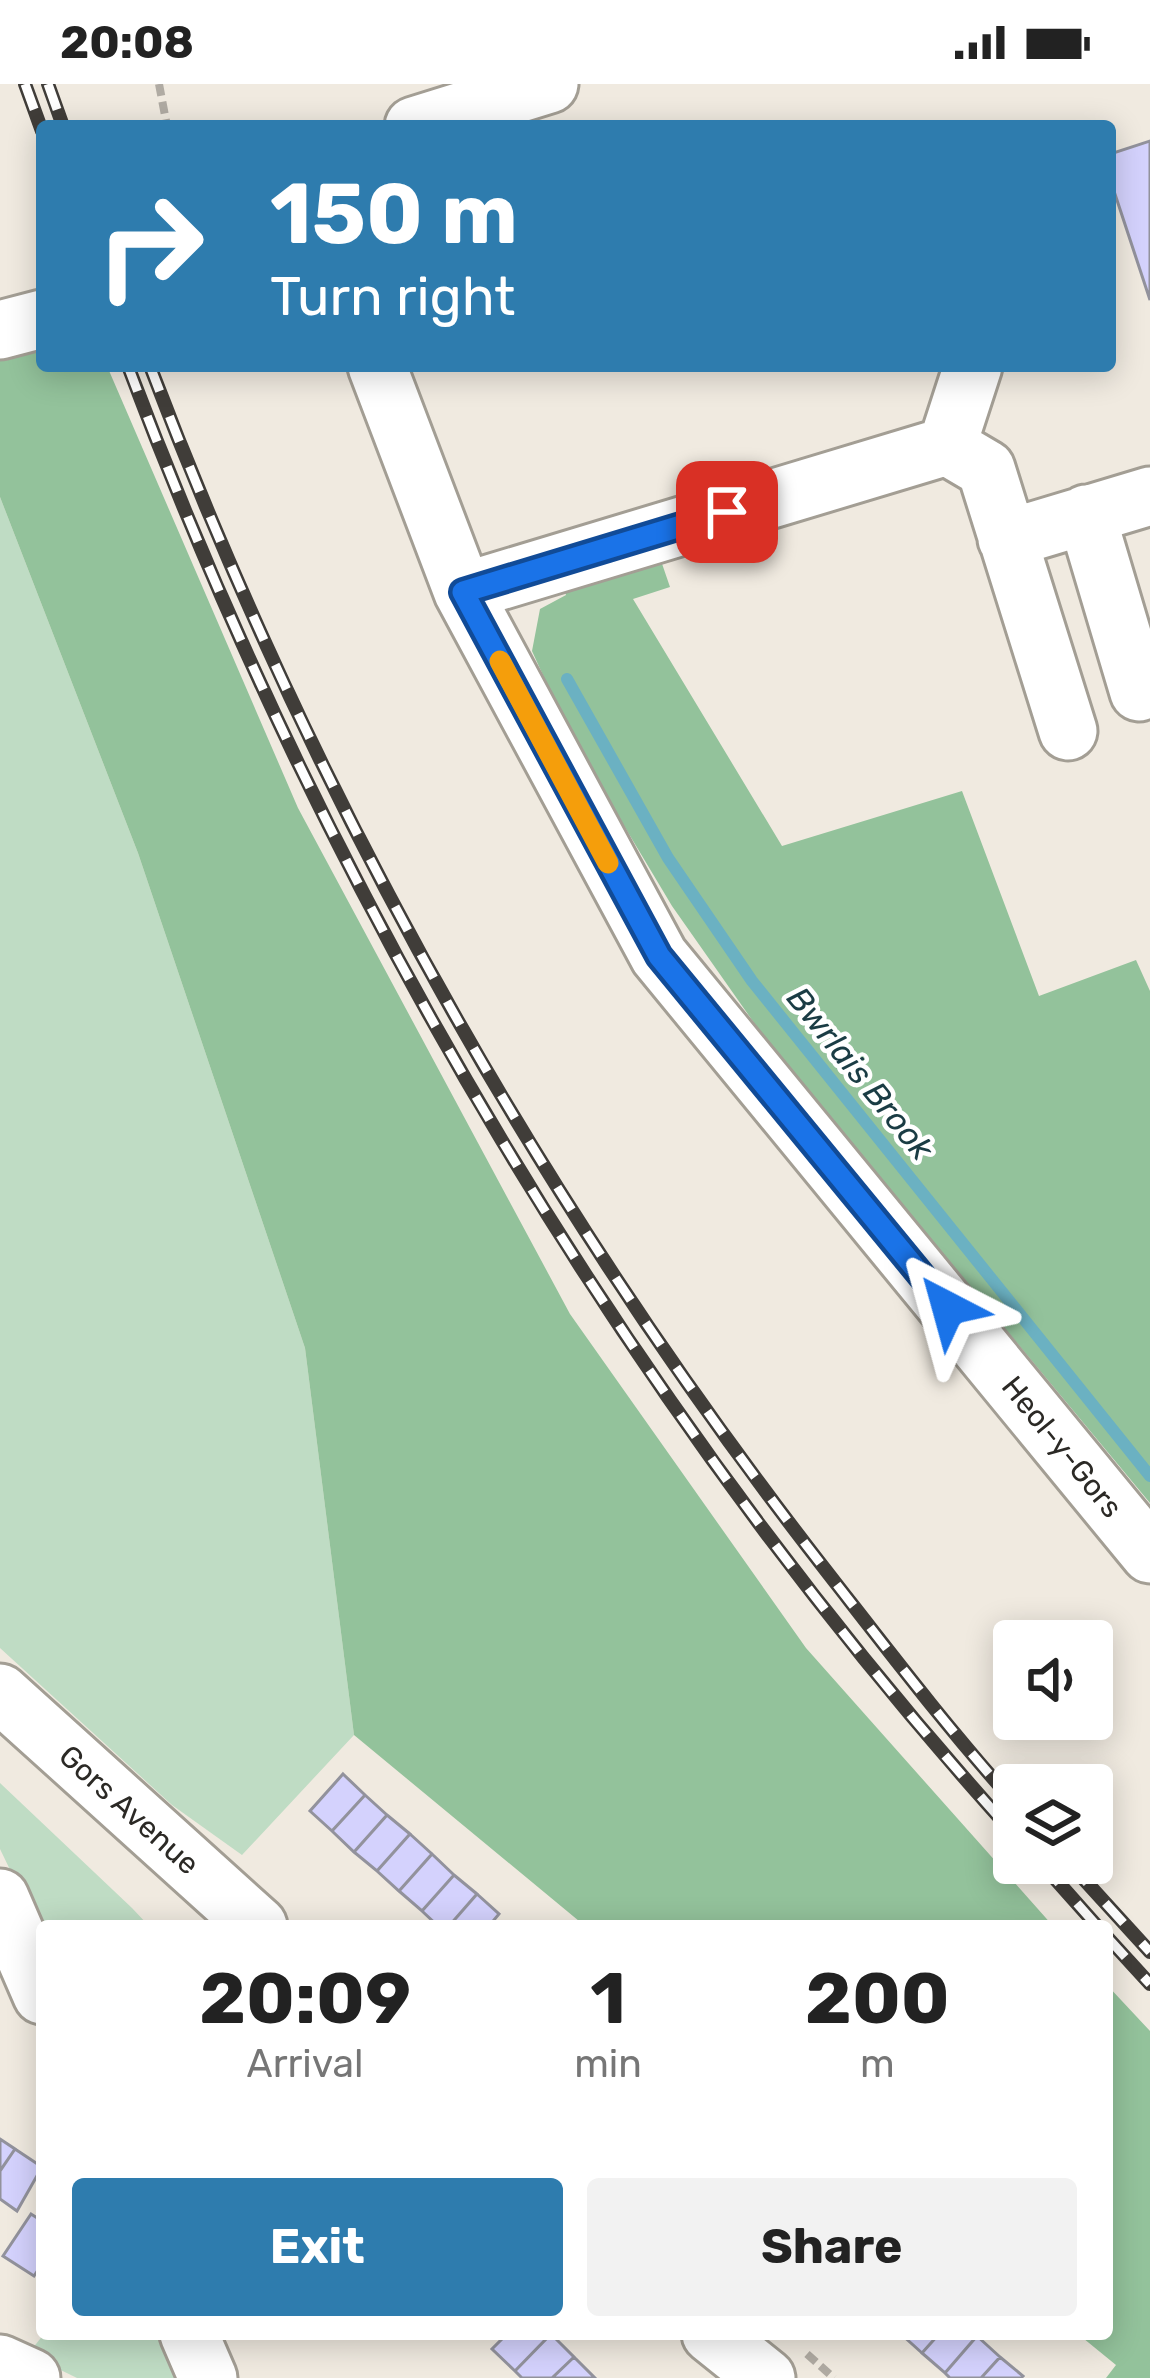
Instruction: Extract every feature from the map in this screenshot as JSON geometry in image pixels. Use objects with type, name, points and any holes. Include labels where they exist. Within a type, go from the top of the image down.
[{"type":"street","points":[[433,120],[549,84]]},
{"type":"street","points":[[0,330],[36,321]]},
{"type":"street","name":"Heol-y-Gors","points":[[379,372],[463,592],[659,956],[1150,1555]]},
{"type":"street","points":[[947,446],[971,372]]},
{"type":"street","points":[[463,592],[947,446],[986,469],[1068,731]]},
{"type":"street","points":[[1007,539],[1150,496]]},
{"type":"street","points":[[1085,514],[1132,600],[1139,692],[1150,688]]},
{"type":"street","name":"Gors Avenue","points":[[0,1693],[251,1920]]},
{"type":"street","points":[[0,1898],[36,1981]]},
{"type":"street","points":[[192,2340],[208,2378]]},
{"type":"street","points":[[718,2340],[766,2378]]},
{"type":"street","points":[[0,2364],[31,2378]]},
{"type":"path","points":[[159,84],[165,120]]},
{"type":"green space","points":[[36,338],[36,372],[110,372],[298,808],[570,1314],[806,1648],[993,1858],[993,1884],[1016,1884],[1048,1920],[578,1920],[354,1735],[305,1348],[138,853],[0,497],[0,348]]},
{"type":"green space","points":[[0,497],[138,853],[305,1348],[354,1735],[242,1855],[172,1805],[0,1648]]},
{"type":"green space","points":[[658,552],[670,587],[633,599],[782,846],[962,791],[1039,996],[1136,960],[1150,991],[1150,1503],[771,1047],[672,906],[571,737],[532,651],[540,609],[566,595],[562,583]]},
{"type":"green space","points":[[0,1783],[143,1920],[36,1924],[0,1849]]},
{"type":"green space","points":[[1113,1991],[1150,2031],[1150,2378],[1106,2378],[1116,2365],[1085,2340],[1113,2340]]},
{"type":"green space","points":[[39,2340],[168,2340],[184,2378],[77,2378],[28,2354]]},
{"type":"building","points":[[1150,141],[1150,300],[1116,197],[1116,152]]},
{"type":"building","points":[[343,1774],[365,1795],[332,1831],[310,1811]]},
{"type":"building","points":[[365,1795],[387,1815],[354,1852],[332,1831]]},
{"type":"building","points":[[387,1815],[410,1834],[377,1871],[354,1852]]},
{"type":"building","points":[[410,1834],[432,1854],[399,1891],[377,1871]]},
{"type":"building","points":[[432,1854],[454,1875],[422,1911],[399,1891]]},
{"type":"building","points":[[454,1875],[477,1894],[454,1920],[432,1920],[422,1911]]},
{"type":"building","points":[[477,1894],[499,1914],[494,1920],[454,1920]]},
{"type":"building","points":[[0,2139],[15,2149],[0,2171]]},
{"type":"building","points":[[15,2149],[36,2163],[36,2178],[17,2211],[0,2199],[0,2171]]},
{"type":"building","points":[[31,2214],[36,2217],[34,2276],[3,2256]]},
{"type":"building","points":[[501,2340],[545,2340],[515,2371],[492,2349]]},
{"type":"building","points":[[545,2340],[557,2340],[574,2357],[552,2378],[522,2378],[515,2371]]},
{"type":"building","points":[[908,2340],[934,2340],[922,2353]]},
{"type":"building","points":[[934,2340],[974,2340],[945,2373],[922,2353]]},
{"type":"building","points":[[974,2340],[981,2340],[1000,2357],[981,2378],[950,2378],[945,2373]]},
{"type":"building","points":[[574,2357],[595,2378],[552,2378]]},
{"type":"building","points":[[1000,2357],[1023,2376],[981,2378]]},
{"type":"waterway","name":"Bwrlais Brook","points":[[567,679],[668,858],[752,981],[1150,1476]]},
{"type":"railway","points":[[25,84],[38,120]]},
{"type":"railway","points":[[48,84],[61,120]]},
{"type":"railway","points":[[130,372],[208,566],[298,762],[396,954],[502,1141],[618,1323],[742,1500],[874,1670],[993,1809]]},
{"type":"railway","points":[[152,372],[286,688],[362,844],[533,1147],[626,1294],[726,1437],[898,1663],[993,1778]]},
{"type":"railway","points":[[1060,1884],[1092,1920]]},
{"type":"railway","points":[[1088,1884],[1150,1952]]},
{"type":"railway","points":[[1113,1944],[1150,1984]]},
{"type":"slow traffic","points":[[500,661],[608,863]]},
{"type":"route","points":[[727,512],[463,592],[659,956],[948,1308]]}]
